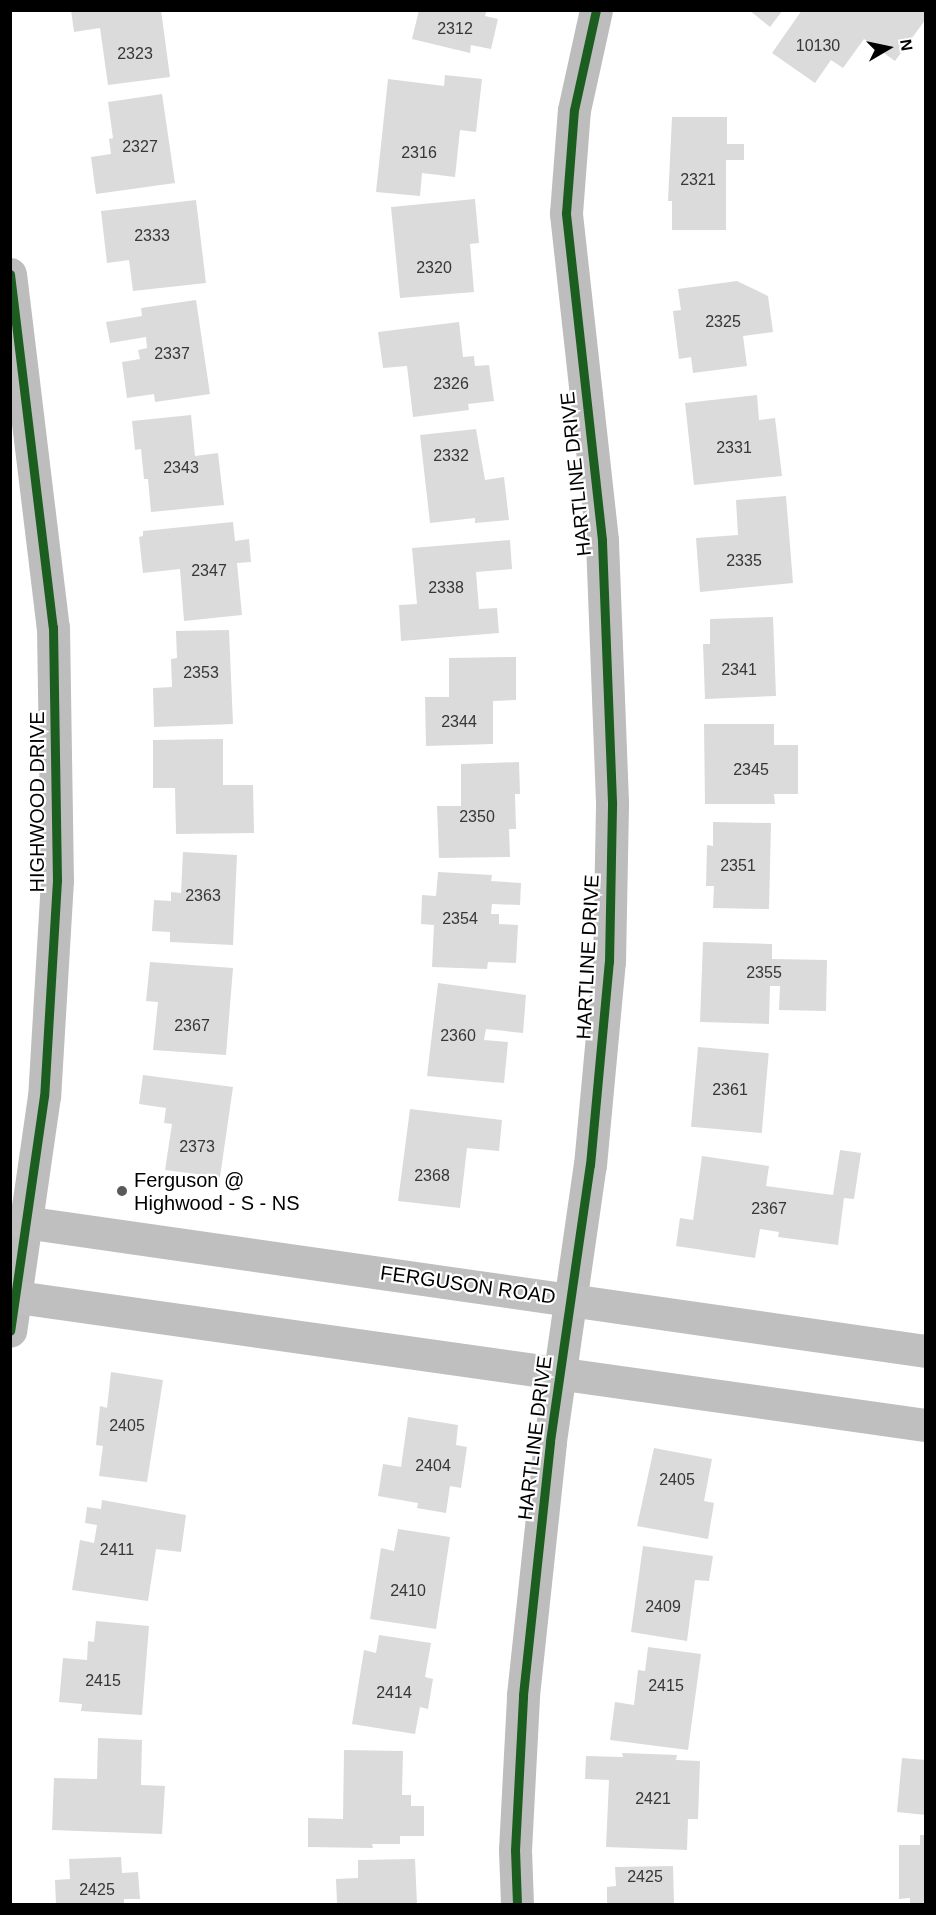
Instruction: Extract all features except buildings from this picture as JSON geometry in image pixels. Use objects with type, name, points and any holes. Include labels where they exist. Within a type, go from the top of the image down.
[{"type":"main road","name":"FERGUSON ROAD","points":[[18,1221],[926,1352]]},
{"type":"main road","points":[[13,1296],[926,1425]]},
{"type":"street","name":"HARTLINE DRIVE","points":[[517,1905],[515,1850],[523,1695],[550,1441],[590,1165],[610,939],[612,802],[602,540],[566,213],[574,110],[596,10]]},
{"type":"street","name":"HIGHWOOD DRIVE","points":[[10,274],[53,627],[57,880],[44,1096],[18,1221],[10,1331]]},
{"type":"cycle path","points":[[517,1904],[515,1850],[523,1695],[550,1441],[590,1165],[609,962],[612,802],[602,540],[566,213],[574,110],[596,10]]},
{"type":"cycle path","points":[[10,274],[53,627],[57,880],[44,1096],[10,1331]]},
{"type":"place","name":"Ferguson @ Highwood - S - NS","points":[[122,1191]]}]
